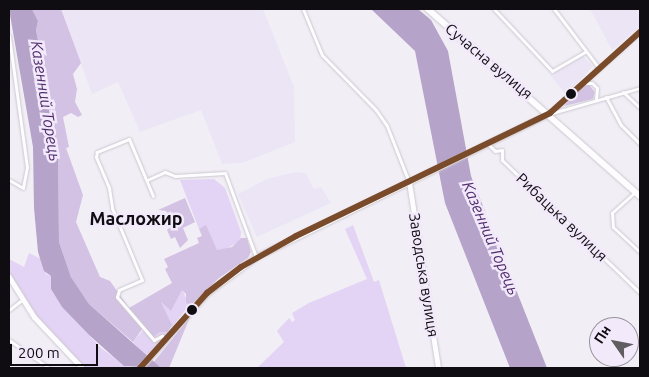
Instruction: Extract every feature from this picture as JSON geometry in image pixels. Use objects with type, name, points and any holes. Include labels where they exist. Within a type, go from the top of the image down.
[{"type":"main road","name":"Сучасна вулиця","points":[[428,9],[550,113],[638,194]]},
{"type":"main road","points":[[140,368],[207,293],[256,257],[368,201],[489,145],[550,113]]},
{"type":"main road","name":"Заводська вулиця","points":[[409,182],[438,368]]},
{"type":"main road","points":[[9,277],[22,300],[82,368]]},
{"type":"street","points":[[303,9],[322,55],[376,110],[386,126],[409,182]]},
{"type":"street","points":[[494,9],[552,71],[586,51]]},
{"type":"street","points":[[554,9],[599,68]]},
{"type":"street","points":[[550,113],[640,32]]},
{"type":"street","points":[[9,36],[26,157],[27,181],[23,188],[9,180]]},
{"type":"street","points":[[594,72],[595,85],[599,91],[610,96]]},
{"type":"street","points":[[583,83],[595,85]]},
{"type":"street","points":[[550,113],[640,88]]},
{"type":"street","points":[[596,100],[599,91]]},
{"type":"street","points":[[623,92],[640,108]]},
{"type":"street","points":[[606,97],[610,110],[640,144]]},
{"type":"street","points":[[154,196],[129,139],[97,152],[96,157],[110,189],[112,208],[142,280],[119,290],[118,297],[154,340],[162,336],[166,340]]},
{"type":"street","name":"Рибацька вулиця","points":[[489,145],[495,151],[502,150],[502,160],[640,293]]},
{"type":"street","points":[[147,180],[165,172],[175,176],[225,173],[256,257]]},
{"type":"street","points":[[638,194],[612,213],[613,227],[640,252]]},
{"type":"street","points":[[9,310],[22,300]]},
{"type":"street","points":[[9,340],[49,368]]},
{"type":"shaded area","points":[[32,9],[61,9],[81,63],[73,74],[77,89],[75,102],[82,115],[78,117],[71,113],[63,117],[69,147],[66,148],[83,195],[76,222],[100,277],[110,281],[129,308],[172,283],[165,269],[168,267],[164,259],[199,243],[197,238],[202,236],[199,229],[206,225],[217,250],[232,247],[241,238],[247,238],[251,252],[248,258],[219,278],[191,305],[186,303],[186,294],[182,290],[171,311],[161,302],[172,325],[168,332],[160,332],[153,337],[143,328],[133,342],[89,304],[71,277],[59,242],[58,147],[36,30],[38,21]]},
{"type":"shaded area","points":[[61,9],[263,9],[294,87],[295,142],[242,163],[222,164],[201,110],[140,132],[118,82],[92,94]]},
{"type":"shaded area","points":[[590,9],[638,9],[640,27],[612,50]]},
{"type":"shaded area","points":[[580,53],[593,66],[566,95],[550,75]]},
{"type":"shaded area","points":[[589,85],[595,92],[593,99],[564,106],[582,86]]},
{"type":"shaded area","points":[[295,172],[306,173],[314,189],[321,187],[331,203],[257,237],[238,194],[267,179]]},
{"type":"shaded area","points":[[214,179],[225,188],[241,232],[240,241],[226,249],[217,250],[206,226],[199,229],[180,180]]},
{"type":"shaded area","points":[[185,198],[195,222],[183,228],[188,240],[180,248],[175,237],[171,239],[167,230],[173,225],[166,211],[158,210]]},
{"type":"shaded area","points":[[353,225],[374,282],[379,280],[406,368],[257,368],[284,342],[277,331],[289,318],[292,322],[295,320],[292,313],[309,303],[367,279],[345,229]]},
{"type":"shaded area","points":[[29,253],[41,259],[46,274],[51,276],[51,289],[62,307],[101,348],[129,368],[84,368],[35,316],[9,272],[9,259],[24,267]]},
{"type":"shaded area","points":[[182,289],[189,305],[172,327],[161,302],[171,311]]},
{"type":"shaded area","points":[[190,317],[169,368],[161,368],[153,363]]},
{"type":"shaded area","points":[[146,327],[153,337],[160,332],[168,332],[146,356],[133,342]]},
{"type":"water","name":"Казенний Торець","points":[[9,9],[32,9],[38,21],[36,30],[58,147],[59,242],[71,277],[89,304],[161,368],[124,366],[89,335],[62,307],[51,289],[51,276],[44,271],[38,252],[34,208],[33,147]]},
{"type":"water","name":"Казенний Торець","points":[[371,9],[418,9],[431,20],[448,51],[471,176],[547,368],[510,368],[445,203],[415,51]]},
{"type":"transit line","points":[[140,368],[207,293],[241,267],[296,236],[550,113],[640,32]]},
{"type":"district","name":"Масложир","points":[[136,218]]}]
